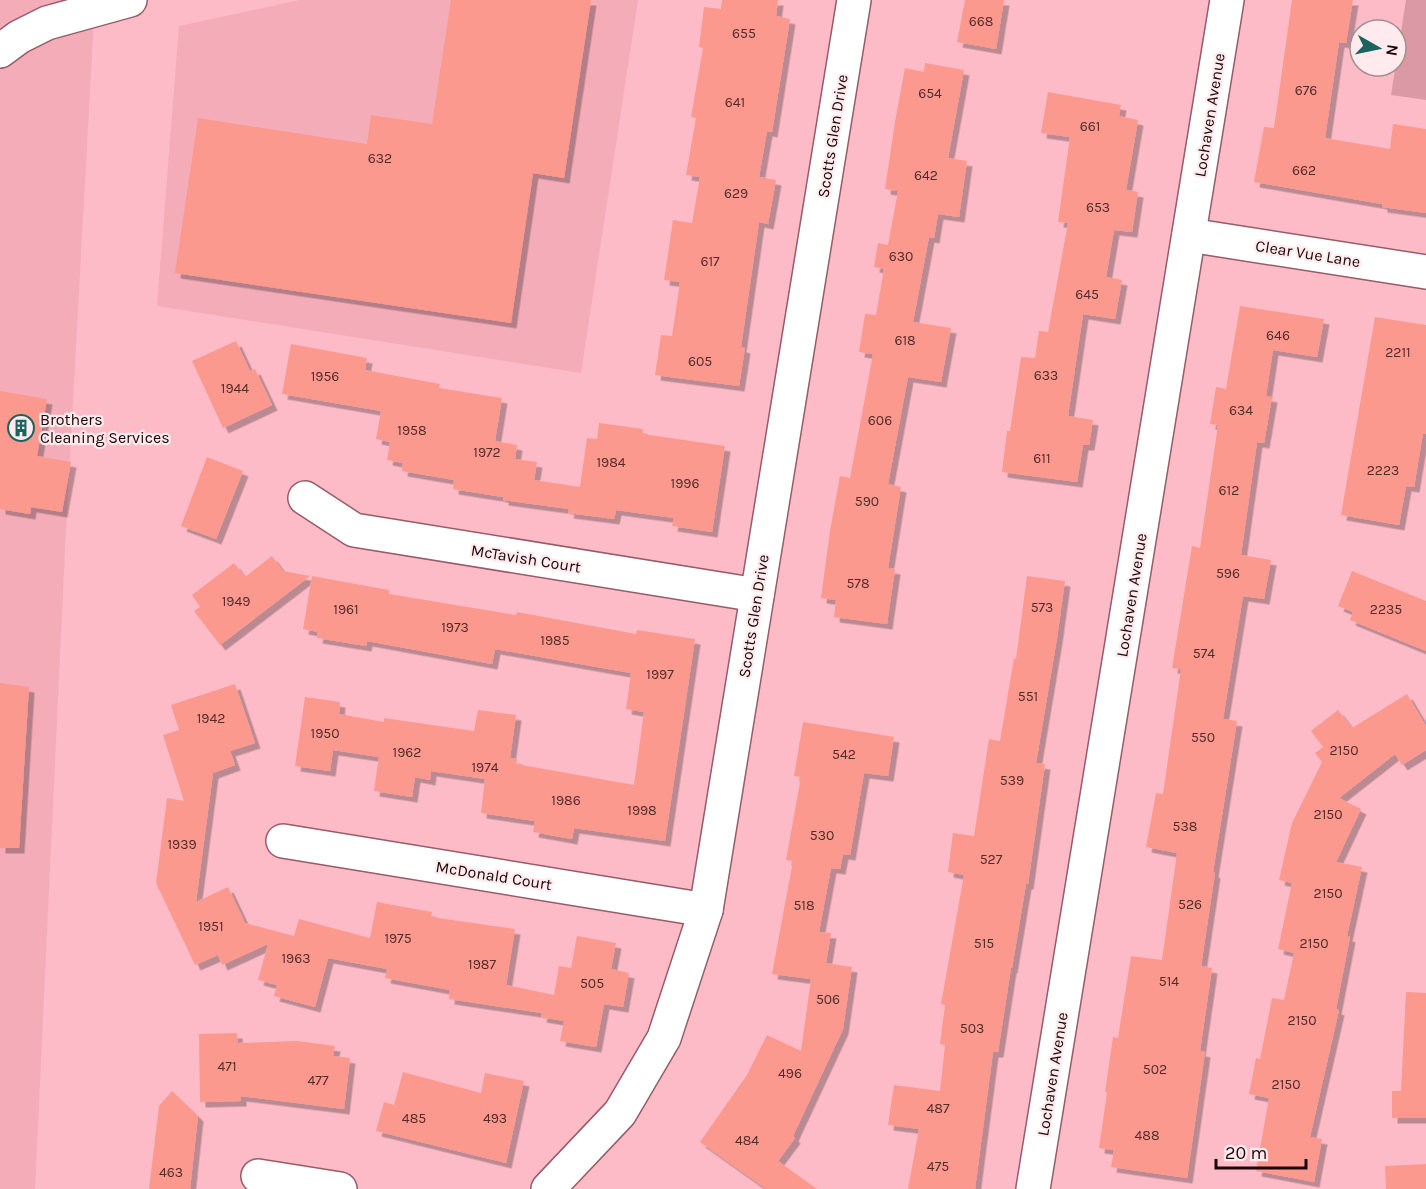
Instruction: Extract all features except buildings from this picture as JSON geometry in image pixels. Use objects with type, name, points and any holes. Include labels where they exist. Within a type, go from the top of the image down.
[{"type":"street","points":[[0,51],[19,37],[47,23],[130,0]]},
{"type":"street","name":"Scotts Glen Drive","points":[[548,1189],[620,1113],[664,1038],[706,910],[854,0]]},
{"type":"street","name":"Lochaven Avenue","points":[[1034,1189],[1227,0]]},
{"type":"street","name":"Clear Vue Lane","points":[[1190,235],[1426,272]]},
{"type":"street","name":"McTavish Court","points":[[305,498],[354,530],[757,596]]},
{"type":"street","name":"McDonald Court","points":[[283,841],[706,910]]},
{"type":"street","points":[[258,1176],[340,1189]]},
{"type":"shaded area","points":[[0,0],[95,0],[66,529],[35,1189],[0,1189]]},
{"type":"shaded area","points":[[300,0],[638,0],[581,373],[157,306],[179,26]]},
{"type":"shaded area","points":[[1406,0],[1426,0],[1426,100],[1391,95],[1394,78],[1408,78],[1408,18],[1403,18]]},
{"type":"place","name":"Brothers Cleaning Services","points":[[21,428]]}]
